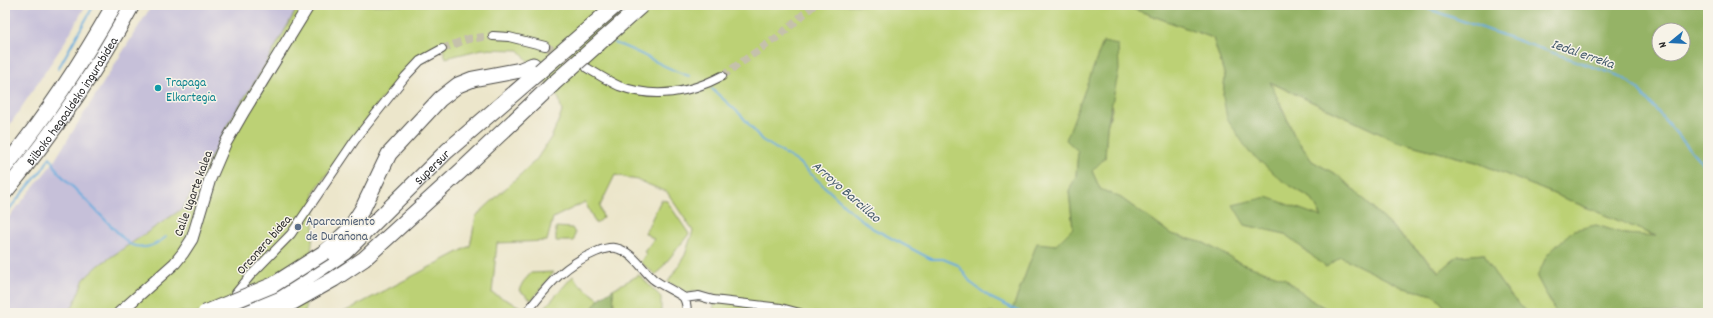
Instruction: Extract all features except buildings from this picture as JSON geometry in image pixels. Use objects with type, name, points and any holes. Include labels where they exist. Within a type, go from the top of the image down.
[{"type":"highway","name":"Bilboko hegoaldeko ingurabidea","points":[[5,167],[63,89],[114,5]]},
{"type":"highway","name":"Bilboko hegoaldeko ingurabidea","points":[[5,192],[41,148],[72,104],[104,54],[132,5]]},
{"type":"highway","points":[[205,313],[274,285],[326,258],[349,230],[363,208],[389,154],[440,99],[458,85],[473,79],[536,68],[604,5]]},
{"type":"highway","name":"Supersur","points":[[237,313],[288,290],[326,258],[345,252],[447,151],[536,68],[616,5]]},
{"type":"highway","name":"Supersur","points":[[270,313],[293,302],[359,262],[463,169],[553,84],[642,5]]},
{"type":"street","name":"Calle Ugarte kalea","points":[[119,313],[175,263],[192,239],[210,179],[225,144],[309,5]]},
{"type":"street","points":[[493,36],[510,37],[545,46]]},
{"type":"street","name":"Orconera bidea","points":[[236,292],[291,234],[355,140],[405,77],[420,61],[442,49]]},
{"type":"street","points":[[587,68],[618,86],[657,94],[673,93],[692,89],[722,76]]},
{"type":"street","points":[[526,313],[554,278],[579,259],[606,248],[619,248],[635,259],[652,278],[662,286],[680,294],[684,298],[688,313]]},
{"type":"street","points":[[684,298],[698,296],[713,300],[781,308],[800,313]]},
{"type":"shaded area","points":[[5,5],[86,5],[63,45],[5,132]]},
{"type":"shaded area","points":[[152,5],[299,5],[264,67],[228,124],[200,179],[182,209],[99,265],[84,279],[73,306],[67,313],[5,313],[5,222],[53,163]]},
{"type":"green space","points":[[299,5],[1123,5],[1213,38],[1225,76],[1223,96],[1284,182],[1311,198],[1322,217],[1245,225],[1285,234],[1326,267],[1341,257],[1404,288],[1434,295],[1450,313],[1334,313],[1311,300],[1284,278],[1242,264],[1204,243],[1171,234],[1121,198],[1100,189],[1092,171],[1105,158],[1107,127],[1113,106],[1078,151],[1076,176],[1069,191],[1073,228],[1056,245],[1037,244],[1011,313],[713,313],[715,294],[699,291],[686,293],[668,282],[685,255],[693,231],[667,192],[637,180],[615,175],[600,206],[603,218],[596,224],[585,202],[553,218],[547,241],[497,243],[492,293],[533,313],[342,313],[470,246],[476,216],[536,160],[552,136],[562,112],[559,99],[519,50],[482,49],[446,58],[442,46],[402,76],[386,93],[314,192],[315,215],[305,313],[67,313],[73,306],[84,279],[99,265],[182,209],[200,179],[228,124],[264,67]]},
{"type":"green space","points":[[1123,5],[1708,5],[1708,313],[1556,313],[1537,277],[1547,255],[1573,230],[1596,225],[1625,234],[1656,236],[1476,162],[1396,141],[1270,82],[1294,135],[1312,161],[1339,176],[1439,272],[1458,256],[1484,254],[1503,286],[1528,313],[1450,313],[1434,295],[1404,288],[1341,257],[1326,267],[1285,234],[1245,225],[1233,205],[1267,197],[1322,217],[1311,198],[1284,182],[1249,152],[1227,118],[1223,96],[1225,76],[1213,38]]},
{"type":"green space","points":[[1103,42],[1118,45],[1119,70],[1107,127],[1105,158],[1092,171],[1100,189],[1121,198],[1171,234],[1204,243],[1242,264],[1284,278],[1311,300],[1334,313],[1011,313],[1037,243],[1056,245],[1073,228],[1069,191],[1076,176],[1078,151],[1066,140]]},
{"type":"green space","points":[[1269,82],[1396,141],[1476,162],[1658,237],[1625,234],[1596,225],[1537,277],[1556,313],[1528,313],[1503,286],[1492,271],[1483,254],[1458,257],[1440,272],[1339,176],[1312,161],[1294,135]]},
{"type":"green space","points":[[661,200],[667,201],[689,234],[656,275],[640,262],[647,254],[644,252],[654,239],[645,233]]},
{"type":"green space","points":[[556,227],[572,228],[575,233],[574,241],[556,241]]},
{"type":"green space","points":[[554,272],[532,300],[519,290],[523,282],[531,273]]},
{"type":"green space","points":[[639,275],[661,297],[661,313],[612,313],[614,309],[613,289]]},
{"type":"green space","points":[[573,276],[580,285],[599,299],[589,313],[540,313]]},
{"type":"green space","points":[[613,289],[614,309],[612,313],[589,313],[599,299]]},
{"type":"waterway","points":[[58,69],[94,5]]},
{"type":"waterway","name":"Iedal erreka","points":[[1417,5],[1622,77],[1638,89],[1708,170]]},
{"type":"waterway","name":"Arroyo Barcillao","points":[[614,43],[624,46],[689,76]]},
{"type":"waterway","name":"Arroyo Barcillao","points":[[712,89],[741,115],[762,140],[798,162],[853,213],[872,228],[931,259],[943,259],[958,265],[971,283],[991,298],[1022,313]]},
{"type":"waterway","points":[[5,214],[42,170],[50,157],[59,173],[129,244],[144,247],[153,245],[166,237]]},
{"type":"tunnel","points":[[722,76],[779,36],[814,5]]},
{"type":"tunnel","points":[[442,49],[468,39],[493,36]]},
{"type":"tunnel","points":[[545,46],[579,64]]},
{"type":"place","name":"Trapaga Elkartegia","points":[[158,88]]},
{"type":"place","name":"Aparcamiento de Durañona","points":[[298,227]]}]
